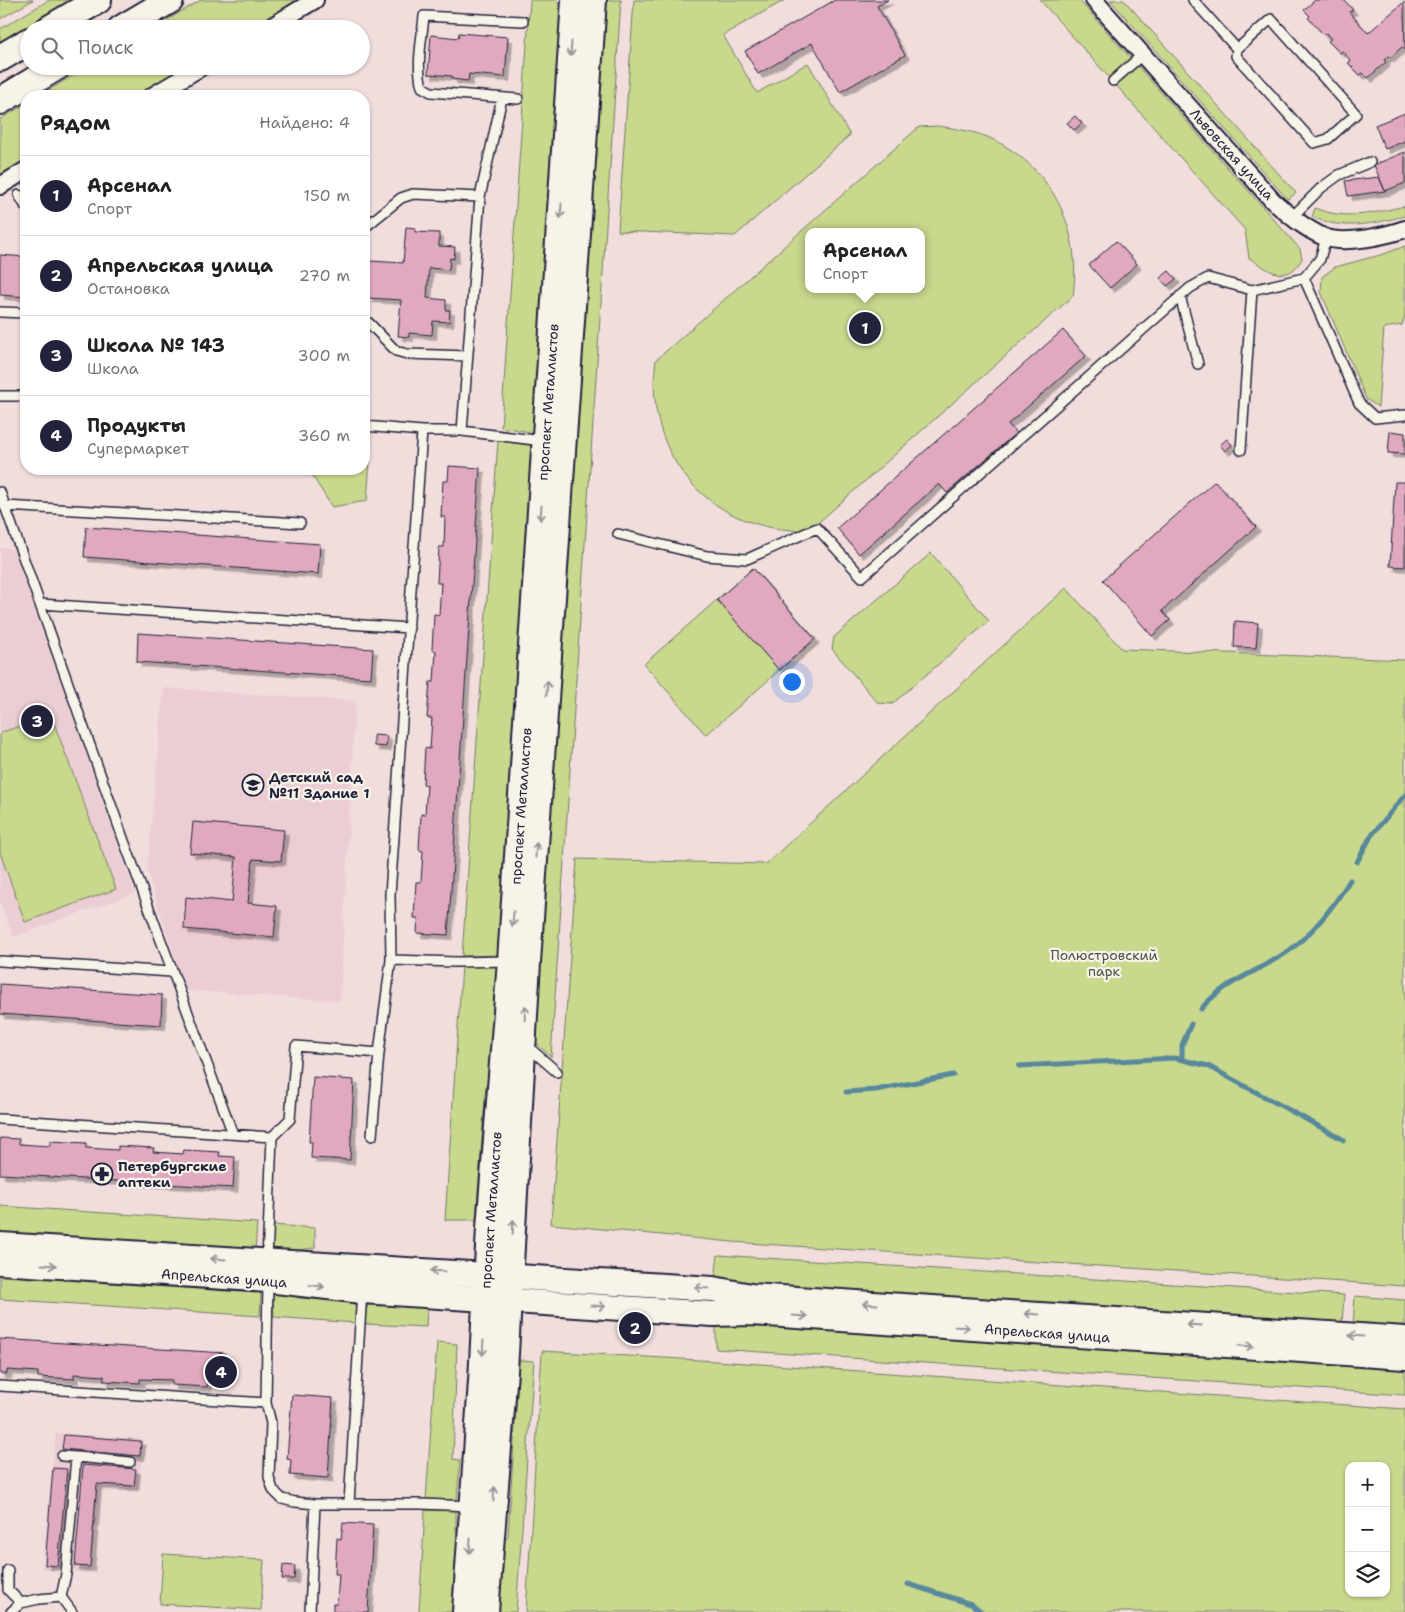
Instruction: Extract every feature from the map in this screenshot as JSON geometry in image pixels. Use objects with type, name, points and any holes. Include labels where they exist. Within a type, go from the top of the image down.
[{"type":"main road","points":[[64,20],[98,0]]},
{"type":"main road","points":[[136,20],[170,0]]},
{"type":"main road","points":[[0,58],[20,46]]},
{"type":"main road","points":[[0,101],[43,75]]},
{"type":"street","points":[[282,20],[315,0]]},
{"type":"street","name":"проспект Металлистов","points":[[555,442],[574,0]]},
{"type":"street","name":"проспект Металлистов","points":[[465,1612],[489,1228],[519,961],[555,442],[594,0]]},
{"type":"street","name":"Львовская улица","points":[[1094,0],[1273,201],[1306,228],[1326,238],[1350,240],[1376,237],[1405,229]]},
{"type":"street","points":[[162,90],[188,75]]},
{"type":"street","points":[[0,186],[20,174]]},
{"type":"street","name":"проспект Металлистов","points":[[486,1612],[505,1372],[524,1044],[519,961]]},
{"type":"street","name":"Апрельская улица","points":[[0,1244],[268,1271],[362,1291],[713,1314],[751,1313],[1405,1357]]},
{"type":"street","name":"Апрельская улица","points":[[0,1262],[268,1271],[486,1274],[713,1289],[750,1296],[1405,1339]]},
{"type":"lane","points":[[1193,0],[1236,50],[1236,56],[1314,143],[1328,139],[1356,114],[1271,19],[1236,50]]},
{"type":"lane","points":[[518,99],[431,92],[422,87],[419,77],[424,16],[523,21]]},
{"type":"lane","points":[[1113,81],[1143,54]]},
{"type":"lane","points":[[462,431],[480,196],[502,98]]},
{"type":"lane","points":[[1292,217],[1321,188],[1339,175],[1370,162]]},
{"type":"lane","points":[[370,223],[401,198],[413,194],[480,196]]},
{"type":"lane","points":[[618,534],[707,556],[746,559],[817,528],[862,577],[1190,288],[1208,278],[1252,290],[1304,278],[1320,259],[1326,238]]},
{"type":"lane","points":[[1304,278],[1359,403],[1375,418],[1405,415]]},
{"type":"lane","points":[[1241,450],[1252,290]]},
{"type":"lane","points":[[1180,296],[1198,364]]},
{"type":"lane","points":[[0,312],[20,314]]},
{"type":"lane","points":[[370,325],[396,351],[407,354],[468,356]]},
{"type":"lane","points":[[0,396],[20,396]]},
{"type":"lane","points":[[370,427],[422,431],[462,431],[555,442]]},
{"type":"lane","points":[[372,1136],[379,1053],[391,960],[390,895],[422,431]]},
{"type":"lane","points":[[0,492],[172,972],[233,1134]]},
{"type":"lane","points":[[5,506],[300,523]]},
{"type":"lane","points":[[40,604],[409,628]]},
{"type":"lane","points":[[391,960],[519,961]]},
{"type":"lane","points":[[0,961],[172,972]]},
{"type":"lane","points":[[524,1044],[557,1072]]},
{"type":"lane","points":[[379,1053],[296,1046],[290,1119],[272,1137],[266,1403],[271,1423],[269,1477],[273,1490],[282,1499],[295,1502],[314,1504],[472,1506]]},
{"type":"lane","points":[[0,1119],[272,1137]]},
{"type":"lane","points":[[349,1503],[362,1291]]},
{"type":"lane","points":[[0,1386],[266,1403]]},
{"type":"lane","points":[[62,1456],[130,1462]]},
{"type":"lane","points":[[72,1612],[61,1597],[66,1574],[76,1458]]},
{"type":"lane","points":[[310,1612],[314,1504]]},
{"type":"lane","points":[[8,1570],[8,1590],[21,1603]]},
{"type":"lane","points":[[11,1612],[21,1603],[61,1597]]},
{"type":"shaded area","points":[[0,548],[13,548],[135,893],[13,937],[0,902]]},
{"type":"shaded area","name":"Детский сад №11 Здание 1","points":[[164,688],[355,701],[340,1001],[185,990],[147,870]]},
{"type":"shaded area","points":[[56,1433],[143,1439],[138,1492],[99,1491],[90,1573],[42,1569]]},
{"type":"green space","points":[[0,0],[33,0],[0,19]]},
{"type":"green space","points":[[49,0],[77,0],[44,20],[20,20],[20,34],[0,46],[0,29]]},
{"type":"green space","points":[[201,0],[300,0],[266,20],[167,20]]},
{"type":"green space","points":[[530,0],[557,0],[564,18],[536,433],[501,427]]},
{"type":"green space","points":[[604,0],[621,0],[551,1057],[534,1039]]},
{"type":"green space","points":[[634,0],[785,0],[723,35],[757,93],[808,63],[850,135],[735,236],[618,231]]},
{"type":"green space","points":[[1040,0],[1079,0],[1300,249],[1302,259],[1296,267],[1290,272],[1277,273],[1270,271],[1249,258],[1245,230]]},
{"type":"green space","points":[[1110,0],[1124,0],[1296,193],[1288,199],[1282,193]]},
{"type":"green space","points":[[74,75],[171,75],[145,90],[49,90]]},
{"type":"green space","points":[[20,107],[20,164],[0,176],[0,119]]},
{"type":"green space","points":[[938,126],[980,134],[1015,153],[1033,168],[1048,185],[1068,226],[1073,248],[1075,272],[1073,296],[810,530],[775,528],[743,519],[715,504],[691,483],[673,457],[660,428],[655,395],[656,360],[919,127]]},
{"type":"green space","points":[[1405,206],[1405,216],[1369,224],[1336,224],[1312,217],[1315,208],[1326,212],[1349,215],[1371,213]]},
{"type":"green space","points":[[1405,246],[1405,316],[1402,325],[1384,328],[1378,407],[1366,399],[1321,292],[1322,277],[1335,267],[1384,254]]},
{"type":"green space","points":[[498,441],[536,446],[502,955],[462,956]]},
{"type":"green space","points":[[312,475],[369,475],[367,501],[332,507]]},
{"type":"green space","points":[[931,553],[989,621],[892,704],[878,703],[832,649],[834,637]]},
{"type":"green space","points":[[753,568],[815,639],[706,735],[644,664]]},
{"type":"green space","name":"Полюстровский парк","points":[[1066,588],[1122,649],[1405,660],[1405,1286],[732,1242],[551,1224],[577,859],[766,864]]},
{"type":"green space","points":[[51,715],[116,889],[25,922],[0,853],[0,733]]},
{"type":"green space","points":[[462,966],[501,967],[494,1071],[486,1085],[476,1220],[445,1220]]},
{"type":"green space","points":[[0,1206],[257,1223],[255,1252],[0,1235]]},
{"type":"green space","points":[[272,1225],[315,1228],[315,1248],[271,1253]]},
{"type":"green space","points":[[718,1255],[1344,1295],[1342,1324],[742,1285],[715,1278]]},
{"type":"green space","points":[[0,1271],[259,1288],[261,1295],[260,1316],[0,1299]]},
{"type":"green space","points":[[276,1289],[299,1298],[354,1302],[356,1309],[355,1323],[274,1317],[273,1297]]},
{"type":"green space","points":[[1355,1296],[1405,1300],[1405,1330],[1353,1326]]},
{"type":"green space","points":[[369,1303],[427,1308],[426,1327],[365,1324],[366,1310]]},
{"type":"green space","points":[[754,1322],[1405,1366],[1405,1395],[716,1349],[716,1324]]},
{"type":"green space","points":[[437,1342],[457,1344],[453,1459],[460,1460],[457,1500],[426,1499]]},
{"type":"green space","points":[[542,1351],[716,1361],[1405,1409],[1405,1612],[526,1612]]},
{"type":"green space","points":[[519,1360],[534,1361],[516,1612],[495,1612],[499,1545],[508,1536]]},
{"type":"green space","points":[[425,1510],[456,1511],[456,1530],[460,1539],[458,1612],[419,1612]]},
{"type":"green space","points":[[163,1554],[264,1560],[261,1610],[160,1604]]},
{"type":"building","points":[[835,0],[888,0],[877,6],[905,55],[840,92],[812,43],[758,74],[745,51]]},
{"type":"building","points":[[1315,0],[1344,0],[1353,10],[1349,12],[1368,33],[1404,2],[1405,50],[1402,47],[1390,58],[1388,56],[1384,60],[1386,62],[1368,78],[1363,73],[1360,75],[1348,63],[1351,61],[1342,51],[1340,53],[1328,41],[1331,39],[1326,33],[1324,35],[1308,18],[1310,16],[1304,10]]},
{"type":"building","points":[[459,33],[508,37],[505,77],[469,74],[468,81],[452,79],[452,76],[428,74],[431,35],[458,38]]},
{"type":"building","points":[[1405,113],[1405,141],[1385,149],[1375,125]]},
{"type":"building","points":[[1075,116],[1082,123],[1074,130],[1067,123]]},
{"type":"building","points":[[1405,152],[1405,183],[1385,191],[1374,165]]},
{"type":"building","points":[[1379,177],[1385,191],[1348,196],[1345,181]]},
{"type":"building","points":[[406,227],[415,228],[415,232],[439,233],[439,246],[455,247],[454,259],[450,258],[449,270],[429,268],[427,298],[446,300],[446,310],[450,310],[449,322],[433,321],[432,335],[409,333],[409,337],[398,336],[401,300],[370,298],[370,261],[403,263]]},
{"type":"building","points":[[1116,241],[1137,264],[1110,288],[1089,265]]},
{"type":"building","points":[[0,255],[20,257],[20,297],[0,295]]},
{"type":"building","points":[[1169,271],[1176,279],[1167,286],[1160,278]]},
{"type":"building","points":[[1063,330],[1086,356],[1008,424],[1016,433],[947,493],[939,484],[859,554],[837,528]]},
{"type":"building","points":[[1390,431],[1405,433],[1405,454],[1388,453]]},
{"type":"building","points":[[1227,439],[1232,445],[1225,451],[1220,445]]},
{"type":"building","points":[[449,466],[480,468],[448,935],[417,933],[418,918],[414,918],[416,882],[421,882],[423,851],[419,850],[421,814],[425,815],[427,785],[423,784],[425,748],[430,749],[432,718],[427,718],[430,682],[434,682],[436,651],[432,650],[434,614],[439,615],[441,583],[437,583],[439,547],[444,547],[445,517],[441,517],[443,481],[448,481]]},
{"type":"building","points":[[1215,481],[1256,527],[1162,611],[1170,620],[1152,636],[1103,580]]},
{"type":"building","points":[[1395,482],[1405,482],[1405,567],[1390,566]]},
{"type":"building","points":[[86,527],[320,544],[318,574],[84,557]]},
{"type":"building","points":[[753,568],[815,639],[779,670],[717,600]]},
{"type":"building","points":[[1235,621],[1258,623],[1256,648],[1234,647]]},
{"type":"building","points":[[138,633],[373,649],[371,678],[137,662]]},
{"type":"building","points":[[374,735],[387,736],[386,747],[374,746]]},
{"type":"building","points":[[193,822],[284,830],[281,861],[253,859],[248,903],[277,906],[274,937],[184,929],[186,897],[232,902],[236,857],[190,853]]},
{"type":"building","points":[[0,984],[162,995],[161,1025],[0,1014]]},
{"type":"building","points":[[313,1077],[354,1080],[350,1160],[311,1158],[312,1142],[309,1142]]},
{"type":"building","points":[[0,1138],[19,1139],[19,1144],[50,1146],[50,1141],[86,1143],[86,1148],[118,1150],[118,1146],[154,1148],[153,1152],[183,1154],[184,1150],[220,1152],[219,1156],[235,1157],[233,1188],[0,1174]]},
{"type":"building","points":[[0,1339],[225,1353],[223,1384],[208,1383],[207,1387],[172,1385],[172,1380],[140,1379],[140,1383],[104,1381],[104,1376],[74,1374],[74,1379],[38,1377],[38,1372],[7,1370],[7,1374],[0,1374]]},
{"type":"building","points":[[292,1395],[333,1398],[328,1478],[290,1475],[291,1460],[287,1459]]},
{"type":"building","points":[[64,1435],[141,1441],[140,1456],[62,1449]]},
{"type":"building","points":[[83,1465],[136,1469],[134,1486],[97,1484],[90,1567],[75,1566]]},
{"type":"building","points":[[53,1468],[67,1469],[58,1566],[45,1565]]},
{"type":"building","points":[[343,1523],[373,1525],[368,1612],[333,1612],[333,1604],[337,1604],[339,1574],[335,1574],[337,1538],[341,1539]]},
{"type":"building","points":[[283,1565],[295,1566],[294,1579],[282,1579]]},
{"type":"waterway","points":[[1357,862],[1371,836],[1405,795]]},
{"type":"waterway","points":[[1201,1009],[1221,990],[1279,957],[1299,943],[1323,918],[1350,880]]},
{"type":"waterway","points":[[1182,1059],[1182,1045],[1191,1024]]},
{"type":"waterway","points":[[1019,1066],[1175,1058],[1208,1066],[1344,1140]]},
{"type":"waterway","points":[[846,1092],[876,1090],[953,1075]]},
{"type":"waterway","points":[[908,1584],[971,1604],[982,1612]]},
{"type":"place","name":"Арсенал","points":[[865,328]]},
{"type":"place","name":"Школа № 143","points":[[37,721]]},
{"type":"place","name":"Детский сад №11 Здание 1","points":[[253,785]]},
{"type":"place","name":"Петербургские аптеки","points":[[102,1174]]},
{"type":"place","name":"Апрельская улица","points":[[635,1328]]},
{"type":"place","name":"Продукты","points":[[221,1372]]}]
